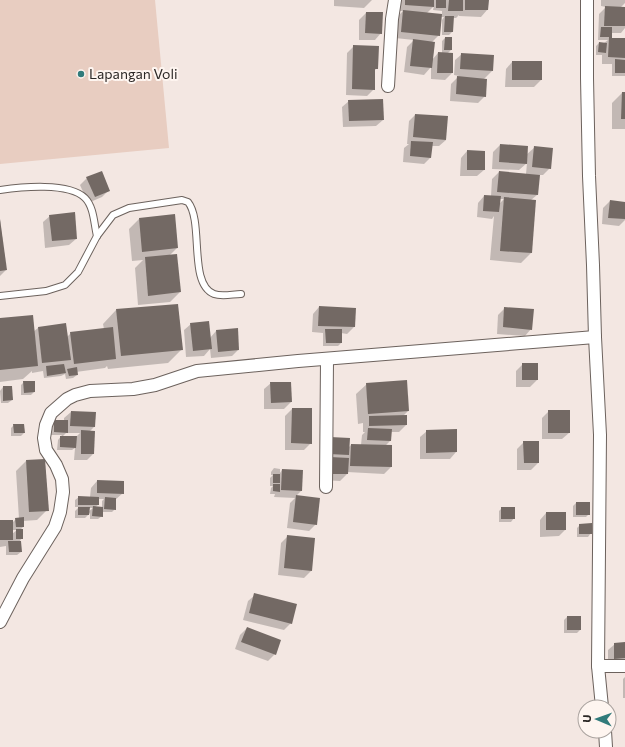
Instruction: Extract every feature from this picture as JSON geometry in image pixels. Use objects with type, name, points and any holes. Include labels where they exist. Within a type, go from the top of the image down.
[{"type":"street","points":[[388,86],[392,19],[395,0]]},
{"type":"street","points":[[587,0],[589,176],[593,264],[594,337],[600,436],[598,666],[601,699]]},
{"type":"street","points":[[0,622],[23,578],[55,527],[60,512],[63,492],[62,479],[56,464],[46,450],[44,438],[46,425],[51,413],[67,399],[75,395],[90,392],[133,389],[155,385],[197,371],[298,361],[328,360],[594,337]]},
{"type":"street","points":[[326,487],[328,360]]},
{"type":"street","points":[[598,666],[625,666]]},
{"type":"lane","points":[[0,190],[24,187],[63,188],[76,192],[85,198],[90,206],[97,236]]},
{"type":"lane","points":[[0,296],[46,292],[65,285],[78,272],[97,236],[113,216],[129,208],[182,200],[188,202],[194,212],[201,280],[204,286],[207,290],[214,294],[241,294]]},
{"type":"shaded area","name":"Lapangan Voli","points":[[0,0],[155,0],[169,148],[0,164]]},
{"type":"building","points":[[405,0],[434,0],[434,7],[405,5]]},
{"type":"building","points":[[436,0],[446,0],[446,8],[436,8]]},
{"type":"building","points":[[449,0],[463,0],[463,11],[448,11]]},
{"type":"building","points":[[465,0],[489,0],[488,10],[465,10]]},
{"type":"building","points":[[605,6],[625,7],[625,26],[604,26]]},
{"type":"building","points":[[403,10],[442,14],[440,36],[401,32]]},
{"type":"building","points":[[366,12],[383,12],[382,34],[365,33]]},
{"type":"building","points":[[445,16],[454,16],[453,32],[444,32]]},
{"type":"building","points":[[601,27],[612,27],[612,38],[625,38],[625,58],[608,57],[609,37],[600,37]]},
{"type":"building","points":[[445,37],[452,37],[452,50],[444,50]]},
{"type":"building","points":[[413,39],[435,42],[432,68],[410,66]]},
{"type":"building","points":[[599,42],[607,43],[606,53],[598,52]]},
{"type":"building","points":[[353,45],[379,46],[378,69],[375,69],[375,90],[352,89]]},
{"type":"building","points":[[438,52],[453,53],[453,73],[437,73]]},
{"type":"building","points":[[461,53],[494,55],[493,71],[460,69]]},
{"type":"building","points":[[615,59],[625,60],[625,73],[615,73]]},
{"type":"building","points":[[512,61],[542,61],[542,80],[512,80]]},
{"type":"building","points":[[457,76],[487,79],[486,97],[456,94]]},
{"type":"building","points":[[622,92],[625,92],[625,119],[621,119]]},
{"type":"building","points":[[383,99],[384,120],[349,121],[348,100]]},
{"type":"building","points":[[415,114],[448,116],[446,140],[413,137]]},
{"type":"building","points":[[411,141],[433,142],[431,158],[410,156]]},
{"type":"building","points":[[500,144],[528,146],[527,164],[499,162]]},
{"type":"building","points":[[534,146],[553,148],[551,169],[532,167]]},
{"type":"building","points":[[467,150],[485,151],[485,170],[467,170]]},
{"type":"building","points":[[102,171],[110,191],[95,197],[86,177]]},
{"type":"building","points":[[499,171],[540,175],[538,195],[497,192]]},
{"type":"building","points":[[484,195],[501,196],[499,212],[483,211]]},
{"type":"building","points":[[504,197],[536,200],[532,253],[500,251]]},
{"type":"building","points":[[610,200],[625,202],[625,219],[608,218]]},
{"type":"building","points":[[75,212],[77,239],[52,241],[49,215]]},
{"type":"building","points":[[175,214],[178,248],[142,252],[139,218]]},
{"type":"building","points":[[0,219],[7,270],[0,271]]},
{"type":"building","points":[[177,254],[181,292],[148,296],[145,257]]},
{"type":"building","points":[[178,304],[183,350],[121,356],[116,309]]},
{"type":"building","points":[[319,306],[356,308],[355,327],[318,326]]},
{"type":"building","points":[[504,307],[534,309],[532,330],[503,327]]},
{"type":"building","points":[[33,315],[38,366],[0,370],[0,318]]},
{"type":"building","points":[[209,321],[212,349],[193,351],[190,323]]},
{"type":"building","points":[[66,323],[71,360],[42,363],[38,327]]},
{"type":"building","points":[[113,327],[116,359],[74,364],[70,332]]},
{"type":"building","points":[[238,328],[239,350],[218,352],[216,330]]},
{"type":"building","points":[[325,329],[342,329],[342,343],[326,343]]},
{"type":"building","points":[[522,363],[538,363],[538,380],[522,380]]},
{"type":"building","points":[[64,364],[66,373],[47,376],[46,366]]},
{"type":"building","points":[[77,367],[78,375],[69,376],[67,369]]},
{"type":"building","points":[[407,380],[409,411],[368,414],[366,383]]},
{"type":"building","points":[[23,381],[35,381],[35,392],[24,393]]},
{"type":"building","points":[[270,382],[291,382],[292,402],[271,403]]},
{"type":"building","points":[[3,386],[12,386],[13,400],[3,401]]},
{"type":"building","points":[[292,408],[312,408],[312,444],[291,443]]},
{"type":"building","points":[[548,410],[570,410],[570,433],[548,433]]},
{"type":"building","points":[[71,411],[96,412],[95,427],[70,426]]},
{"type":"building","points":[[407,415],[407,425],[369,426],[369,416]]},
{"type":"building","points":[[54,420],[68,420],[68,433],[54,432]]},
{"type":"building","points":[[13,424],[24,424],[25,433],[14,433]]},
{"type":"building","points":[[368,428],[392,429],[391,441],[367,440]]},
{"type":"building","points":[[457,429],[457,452],[426,453],[426,430]]},
{"type":"building","points":[[81,430],[95,431],[94,454],[81,454]]},
{"type":"building","points":[[60,436],[77,436],[76,448],[60,447]]},
{"type":"building","points":[[330,437],[350,438],[349,455],[329,454]]},
{"type":"building","points":[[523,441],[539,441],[539,463],[524,463]]},
{"type":"building","points":[[351,444],[392,445],[392,467],[350,466]]},
{"type":"building","points":[[330,457],[349,458],[348,474],[329,474]]},
{"type":"building","points":[[45,459],[49,511],[29,512],[26,460]]},
{"type":"building","points":[[282,469],[303,470],[302,491],[281,490]]},
{"type":"building","points":[[273,474],[280,474],[280,483],[273,483]]},
{"type":"building","points":[[97,480],[124,481],[124,494],[97,493]]},
{"type":"building","points":[[273,484],[280,484],[280,492],[273,491]]},
{"type":"building","points":[[296,495],[320,498],[317,525],[293,522]]},
{"type":"building","points":[[78,496],[99,497],[99,505],[78,505]]},
{"type":"building","points":[[105,497],[116,498],[116,510],[104,509]]},
{"type":"building","points":[[576,502],[590,502],[590,515],[576,515]]},
{"type":"building","points":[[93,506],[103,507],[103,517],[92,516]]},
{"type":"building","points":[[78,507],[90,507],[89,515],[78,515]]},
{"type":"building","points":[[501,507],[515,507],[515,519],[501,519]]},
{"type":"building","points":[[546,512],[566,512],[566,530],[546,530]]},
{"type":"building","points":[[24,517],[24,527],[16,527],[15,518]]},
{"type":"building","points":[[0,520],[13,520],[13,540],[0,540]]},
{"type":"building","points":[[592,523],[592,534],[579,534],[579,524]]},
{"type":"building","points":[[16,529],[23,529],[23,539],[16,539]]},
{"type":"building","points":[[287,535],[315,538],[312,571],[284,568]]},
{"type":"building","points":[[8,541],[21,541],[22,552],[9,552]]},
{"type":"building","points":[[254,593],[297,604],[292,624],[249,613]]},
{"type":"building","points":[[567,616],[581,616],[581,630],[567,630]]},
{"type":"building","points":[[247,627],[281,640],[276,655],[241,642]]},
{"type":"building","points":[[625,642],[625,658],[614,659],[614,643]]},
{"type":"place","name":"Lapangan Voli","points":[[81,74]]}]
